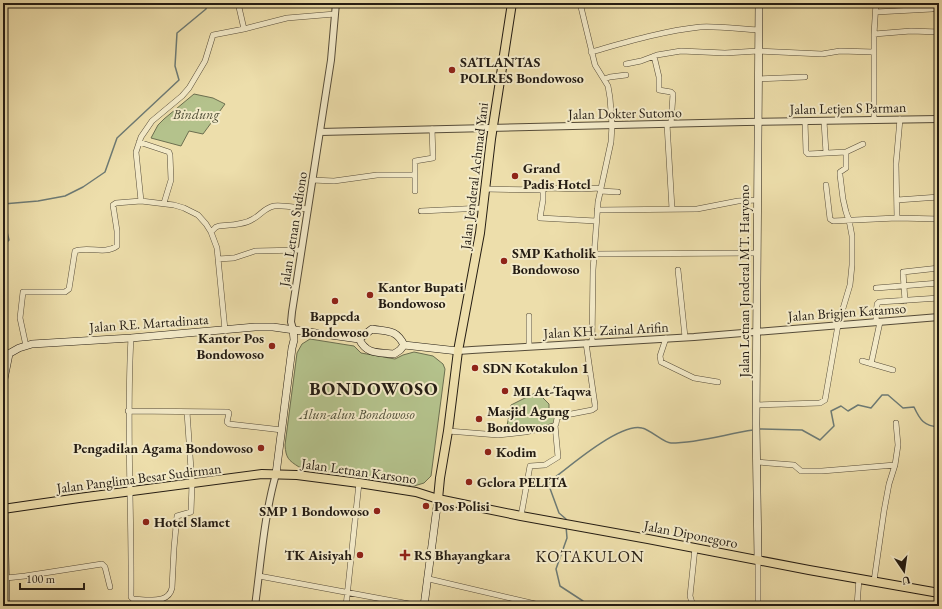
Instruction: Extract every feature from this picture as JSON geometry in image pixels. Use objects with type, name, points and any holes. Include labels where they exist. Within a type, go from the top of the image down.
[{"type":"main road","name":"Jalan Jenderal Achmad Yani","points":[[438,499],[458,351],[475,266],[493,128],[512,3]]},
{"type":"main road","name":"Jalan Letnan Jenderal MT. Haryono","points":[[758,560],[756,331],[759,3]]},
{"type":"main road","name":"Jalan RE. Martadinata","points":[[6,355],[19,348],[32,344],[273,327],[359,339]]},
{"type":"main road","points":[[276,474],[294,340],[293,329]]},
{"type":"main road","points":[[372,330],[396,333],[404,345],[394,354],[368,350],[362,345],[359,339],[372,330]]},
{"type":"main road","points":[[404,345],[458,351]]},
{"type":"main road","points":[[3,382],[6,355]]},
{"type":"main road","points":[[3,448],[6,606]]},
{"type":"main road","name":"Jalan Panglima Besar Sudirman","points":[[4,509],[262,474],[276,474]]},
{"type":"main road","name":"Jalan Letnan Karsono","points":[[276,474],[359,483],[416,492],[438,499]]},
{"type":"main road","points":[[424,606],[429,579],[438,499]]},
{"type":"main road","name":"Jalan Diponegoro","points":[[438,499],[563,524],[939,593]]},
{"type":"street","points":[[238,3],[244,29]]},
{"type":"street","name":"Jalan Letnan Sudiono","points":[[293,329],[291,322],[292,312],[331,60],[336,3]]},
{"type":"street","points":[[521,516],[530,466],[545,465],[558,457],[555,425],[557,418],[559,416],[590,411],[595,408],[589,343],[594,254],[597,210],[600,189],[611,142],[612,125],[609,93],[604,80],[597,70],[591,52],[580,3]]},
{"type":"street","points":[[874,119],[874,34],[876,3]]},
{"type":"street","points":[[909,4],[909,10]]},
{"type":"street","points":[[876,12],[932,9]]},
{"type":"street","points":[[141,201],[136,152],[139,142],[152,122],[189,88],[200,71],[212,38],[215,34],[244,29],[287,18],[335,14]]},
{"type":"street","points":[[591,52],[687,29],[721,27],[759,30]]},
{"type":"street","points":[[874,34],[912,31],[939,32]]},
{"type":"street","points":[[626,64],[641,61],[654,56],[681,52],[725,53],[758,51],[822,54],[840,51],[874,52]]},
{"type":"street","points":[[654,56],[659,77],[659,90],[674,94],[669,124],[672,209]]},
{"type":"street","points":[[604,80],[610,77],[626,75]]},
{"type":"street","points":[[758,79],[805,77]]},
{"type":"street","points":[[897,218],[896,164],[900,119]]},
{"type":"street","name":"Jalan Letjen S Parman","points":[[758,122],[939,119]]},
{"type":"street","points":[[805,121],[806,153],[808,154],[846,152],[863,144]]},
{"type":"street","points":[[824,121],[826,153]]},
{"type":"street","name":"Jalan Dokter Sutomo","points":[[320,132],[758,122]]},
{"type":"street","points":[[415,191],[415,161],[433,158],[432,129]]},
{"type":"street","points":[[139,142],[169,152],[171,176],[164,203]]},
{"type":"street","points":[[756,405],[824,402],[838,325],[850,285],[851,275],[853,245],[849,220],[843,199],[840,173],[846,168],[846,152]]},
{"type":"street","points":[[312,180],[338,181],[377,175],[415,175]]},
{"type":"street","points":[[826,185],[831,220],[833,221],[897,218],[939,219]]},
{"type":"street","points":[[485,188],[543,190],[547,188],[582,190],[600,189],[618,192]]},
{"type":"street","points":[[543,190],[540,218],[596,221]]},
{"type":"street","points":[[897,200],[939,197]]},
{"type":"street","points":[[597,210],[697,209],[738,201],[757,200]]},
{"type":"street","points":[[26,346],[21,329],[20,318],[23,292],[65,292],[69,289],[75,251],[108,250],[117,246],[114,203],[141,201],[164,203],[184,208],[198,215],[211,232],[215,241],[225,330]]},
{"type":"street","points":[[211,232],[219,226],[251,220],[263,210],[274,206],[308,209]]},
{"type":"street","points":[[421,211],[483,208]]},
{"type":"street","points":[[218,259],[234,258],[255,251],[301,250]]},
{"type":"street","points":[[594,254],[757,253]]},
{"type":"street","points":[[905,300],[902,273],[904,271],[939,268]]},
{"type":"street","points":[[678,270],[685,337]]},
{"type":"street","points":[[876,288],[939,283]]},
{"type":"street","points":[[871,364],[878,322],[878,302],[939,298]]},
{"type":"street","points":[[529,316],[529,346]]},
{"type":"street","name":"Jalan Brigjen Katamso","points":[[756,331],[939,317]]},
{"type":"street","name":"Jalan KH. Zainal Arifin","points":[[458,351],[685,337],[756,331]]},
{"type":"street","points":[[131,338],[128,411],[131,491],[132,598],[146,603],[162,599],[168,596],[172,591],[177,516],[191,512],[192,484],[187,412]]},
{"type":"street","points":[[666,338],[660,356],[661,362],[694,378],[718,382]]},
{"type":"street","points":[[862,361],[893,370]]},
{"type":"street","points":[[128,411],[228,412],[227,422],[229,424],[282,430]]},
{"type":"street","points":[[874,581],[884,512],[898,445],[896,423]]},
{"type":"street","points":[[448,431],[498,435],[525,432],[555,425]]},
{"type":"street","points":[[757,462],[794,465],[801,470],[822,472],[895,465]]},
{"type":"street","points":[[255,606],[271,493],[276,474]]},
{"type":"street","points":[[346,606],[359,483]]},
{"type":"street","points":[[693,606],[690,596],[695,548]]},
{"type":"street","points":[[758,560],[758,606]]},
{"type":"street","points":[[6,578],[102,564],[105,568],[110,587]]},
{"type":"street","points":[[259,576],[420,606]]},
{"type":"street","points":[[856,606],[860,578]]},
{"type":"street","points":[[429,579],[544,606]]},
{"type":"green space","name":"Bindung","points":[[194,94],[213,98],[225,104],[203,134],[189,131],[181,146],[151,138],[158,125]]},
{"type":"green space","name":"Alun-alun Bondowoso","points":[[310,339],[354,346],[361,353],[395,359],[414,352],[433,356],[443,364],[445,369],[431,476],[424,483],[414,486],[299,467],[288,458],[285,445],[297,353],[302,344]]},
{"type":"green space","points":[[537,392],[549,404],[549,415],[556,414],[555,423],[531,431],[506,431],[511,405]]},
{"type":"waterway","points":[[3,204],[38,201],[65,196],[83,187],[105,172],[117,138],[179,80],[175,66],[177,33],[206,9],[207,3]]},
{"type":"waterway","points":[[3,224],[6,228],[9,240],[3,246]]},
{"type":"waterway","points":[[759,429],[802,430],[820,440],[834,426],[831,411],[841,406],[848,411],[858,405],[871,408],[882,395],[888,395],[903,408],[914,407],[923,422],[939,427]]},
{"type":"waterway","points":[[566,521],[566,519],[559,513],[548,483],[594,448],[621,432],[632,428],[642,428],[665,441],[671,443],[681,443],[753,430]]},
{"type":"waterway","points":[[566,526],[567,538],[556,569],[560,586],[583,601],[585,606]]},
{"type":"place","name":"SATLANTAS POLRES Bondowoso","points":[[452,70]]},
{"type":"place","name":"Grand Padis Hotel","points":[[515,176]]},
{"type":"place","name":"SMP Katholik Bondowoso","points":[[504,261]]},
{"type":"place","name":"Kantor Bupati Bondowoso","points":[[370,295]]},
{"type":"place","name":"Bappeda Bondowoso","points":[[335,301]]},
{"type":"place","name":"Kantor Pos Bondowoso","points":[[272,346]]},
{"type":"place","name":"SDN Kotakulon 1","points":[[475,368]]},
{"type":"place","name":"MI At-Taqwa","points":[[505,391]]},
{"type":"place","name":"Masjid Agung Bondowoso","points":[[479,419]]},
{"type":"place","name":"Pengadilan Agama Bondowoso","points":[[261,448]]},
{"type":"place","name":"Kodim","points":[[488,452]]},
{"type":"place","name":"Gelora PELITA","points":[[469,482]]},
{"type":"place","name":"Pos Polisi","points":[[426,506]]},
{"type":"place","name":"SMP 1 Bondowoso","points":[[377,511]]},
{"type":"place","name":"Hotel Slamet","points":[[146,522]]},
{"type":"place","name":"TK Aisiyah","points":[[360,555]]},
{"type":"place","name":"RS Bhayangkara","points":[[405,555]]},
{"type":"district","name":"BONDOWOSO","points":[[374,389]]},
{"type":"district","name":"KOTAKULON","points":[[590,556]]}]
